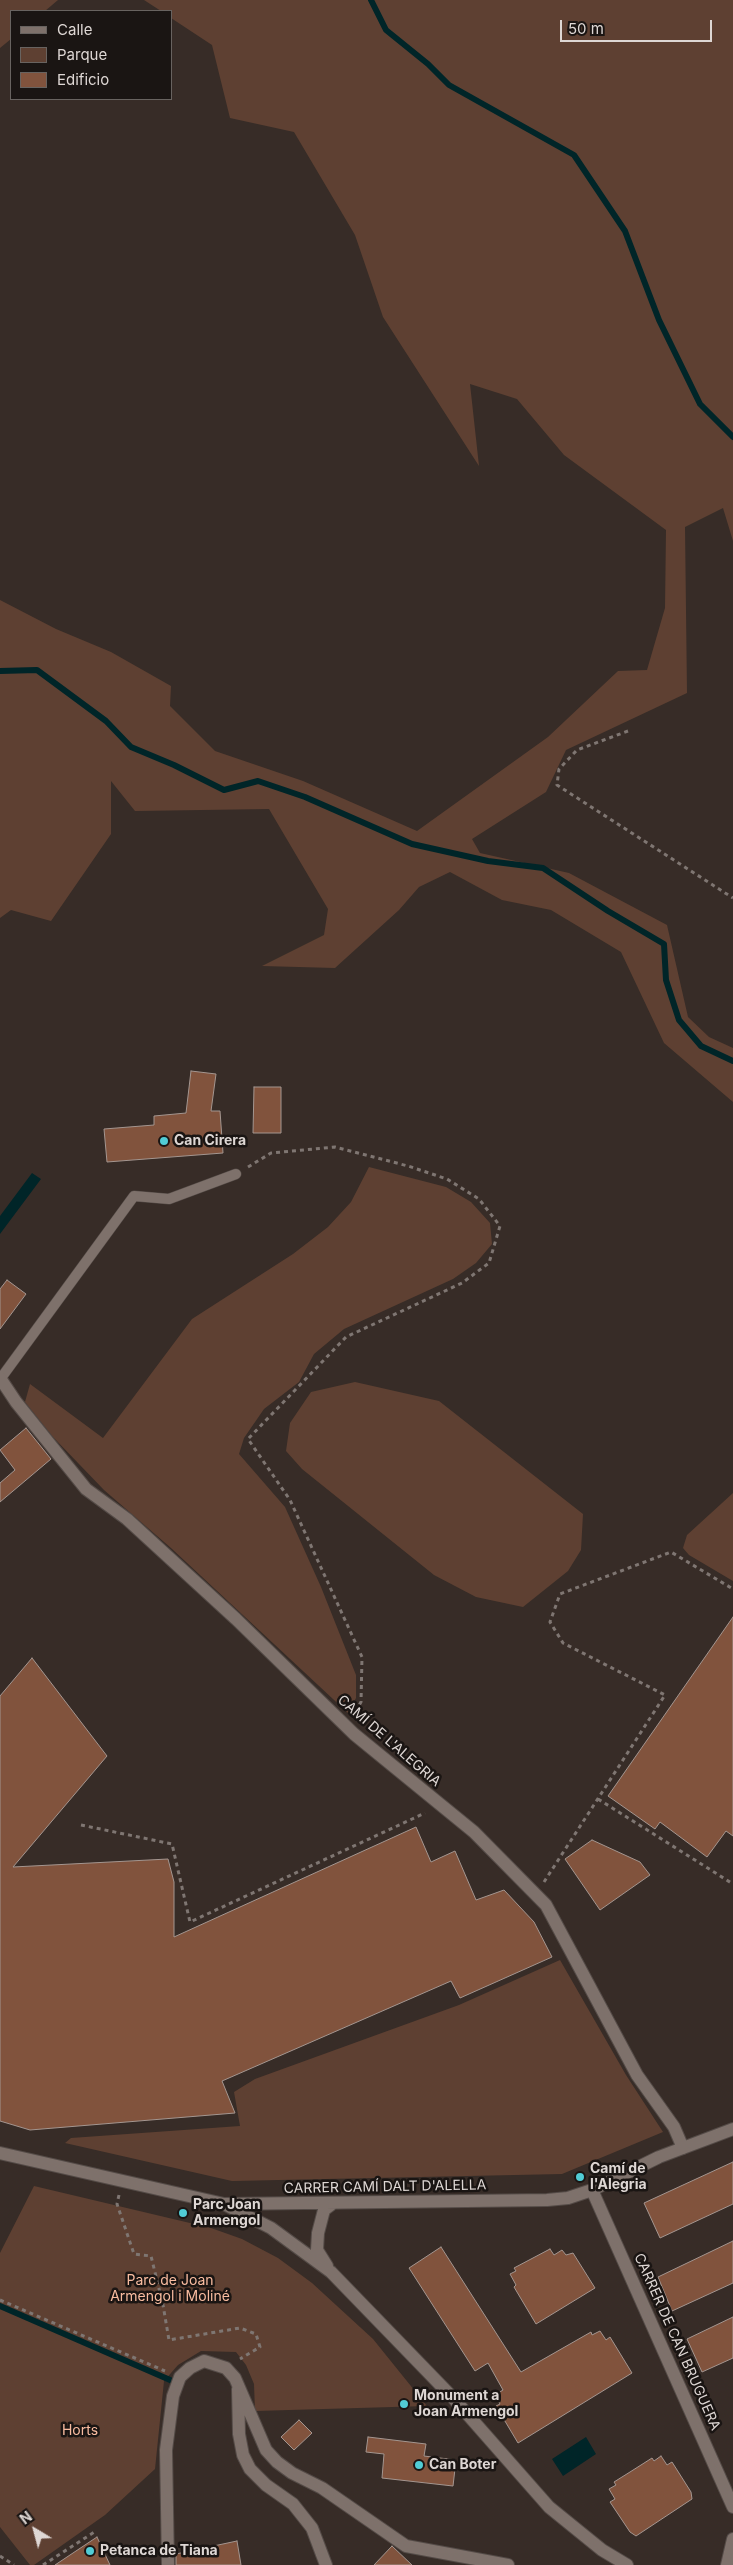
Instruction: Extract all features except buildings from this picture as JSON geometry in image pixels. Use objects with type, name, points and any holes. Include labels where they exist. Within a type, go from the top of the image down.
[{"type":"street","name":"CAMÍ DE L'ALEGRIA","points":[[1,1378],[16,1402],[86,1490],[127,1519],[229,1612],[347,1727],[474,1832],[546,1905],[637,2076],[674,2127],[683,2148]]},
{"type":"street","name":"CARRER CAMÍ DALT D'ALELLA","points":[[0,2153],[224,2204],[547,2200],[568,2198],[592,2190],[683,2148],[733,2129]]},
{"type":"street","name":"CARRER DE CAN BRUGUERA","points":[[592,2190],[733,2506]]},
{"type":"street","points":[[224,2204],[271,2228],[331,2272],[454,2399],[550,2507],[602,2550],[627,2565]]},
{"type":"street","points":[[331,2272],[317,2250],[318,2233],[324,2210],[332,2204]]},
{"type":"street","points":[[168,2565],[166,2450],[173,2396],[180,2377],[190,2368],[204,2361],[226,2368],[238,2384],[266,2450],[277,2462],[292,2473],[322,2488],[406,2546],[508,2565]]},
{"type":"street","points":[[238,2384],[239,2434],[246,2462],[255,2476],[292,2504],[312,2528],[326,2565]]},
{"type":"street","points":[[727,2565],[733,2539]]},
{"type":"lane","points":[[1,1378],[134,1196],[169,1199],[236,1174]]},
{"type":"path","points":[[628,731],[577,750],[559,768],[557,785],[733,898]]},
{"type":"path","points":[[236,1174],[271,1153],[336,1147],[408,1166],[447,1179],[479,1198],[500,1226],[489,1264],[462,1282],[346,1337],[248,1439],[290,1500],[362,1657],[360,1702],[347,1727]]},
{"type":"path","points":[[536,1895],[665,1695],[563,1643],[550,1622],[560,1594],[671,1552],[733,1589]]},
{"type":"path","points":[[598,1798],[733,1884]]},
{"type":"path","points":[[81,1824],[172,1844],[190,1922],[442,1806]]},
{"type":"path","points":[[123,2182],[117,2204],[134,2254],[151,2256],[164,2304],[170,2340],[240,2328],[256,2334],[260,2347],[226,2368]]},
{"type":"path","points":[[0,2300],[180,2377]]},
{"type":"path","points":[[43,2565],[96,2531]]},
{"type":"path","points":[[0,2556],[14,2565]]},
{"type":"green space","points":[[0,0],[58,0],[46,10],[10,10],[10,40],[0,48]]},
{"type":"green space","points":[[144,0],[733,0],[733,541],[723,508],[685,527],[687,693],[566,750],[546,792],[472,839],[480,853],[569,873],[667,925],[688,1017],[709,1037],[733,1048],[733,1102],[664,1043],[621,952],[551,910],[502,900],[450,872],[419,887],[399,910],[335,968],[262,966],[324,935],[328,909],[269,809],[135,811],[111,781],[111,834],[51,921],[11,910],[0,918],[0,600],[56,629],[111,652],[171,686],[170,706],[215,751],[303,781],[417,831],[548,737],[618,671],[647,670],[665,608],[666,530],[564,455],[517,399],[470,384],[479,466],[383,317],[355,235],[294,132],[230,118],[212,45],[172,19],[172,10],[159,10]]},
{"type":"green space","points":[[369,1167],[446,1187],[471,1202],[490,1223],[492,1244],[476,1263],[453,1279],[344,1329],[314,1354],[299,1382],[264,1409],[244,1438],[239,1454],[285,1507],[321,1587],[356,1675],[356,1698],[348,1713],[171,1548],[104,1490],[53,1437],[25,1402],[30,1384],[103,1438],[192,1319],[293,1254],[328,1227],[351,1202]]},
{"type":"green space","points":[[355,1382],[439,1401],[583,1514],[581,1550],[568,1571],[523,1607],[476,1597],[434,1575],[302,1469],[286,1451],[290,1423],[311,1392]]},
{"type":"green space","points":[[733,1493],[733,1581],[689,1555],[683,1548],[687,1535]]},
{"type":"green space","points":[[560,1960],[626,2075],[663,2132],[562,2174],[232,2181],[65,2143],[71,2138],[240,2126],[234,2092],[255,2079],[459,2005]]},
{"type":"green space","name":"Parc de Joan Armengol i Moliné","points":[[34,2186],[211,2228],[242,2239],[278,2258],[312,2283],[373,2339],[427,2406],[255,2411],[254,2384],[246,2365],[236,2352],[201,2351],[178,2365],[164,2381],[155,2469],[105,2515],[34,2565],[30,2565],[0,2527],[0,2253]]},
{"type":"water","points":[[32,1173],[41,1179],[0,1234],[0,1216]]},
{"type":"water","points":[[586,2437],[596,2454],[563,2476],[552,2459]]},
{"type":"waterway","points":[[371,0],[386,30],[428,64],[449,85],[574,155],[625,231],[659,320],[700,404],[733,437]]},
{"type":"waterway","points":[[0,671],[37,670],[106,721],[131,747],[174,765],[224,790],[258,781],[305,797],[412,844],[488,861],[543,868],[608,911],[664,944],[666,980],[679,1020],[701,1046],[733,1061]]},
{"type":"waterway","points":[[0,2306],[177,2383]]},
{"type":"place","name":"Can Cirera","points":[[164,1141]]},
{"type":"place","name":"Camí de l'Alegria","points":[[580,2177]]},
{"type":"place","name":"Parc Joan Armengol","points":[[183,2213]]},
{"type":"place","name":"Monument a Joan Armengol","points":[[404,2404]]},
{"type":"place","name":"Can Boter","points":[[419,2465]]},
{"type":"place","name":"Petanca de Tiana","points":[[90,2551]]},
{"type":"park label","name":"Horts","points":[[80,2431]]}]
